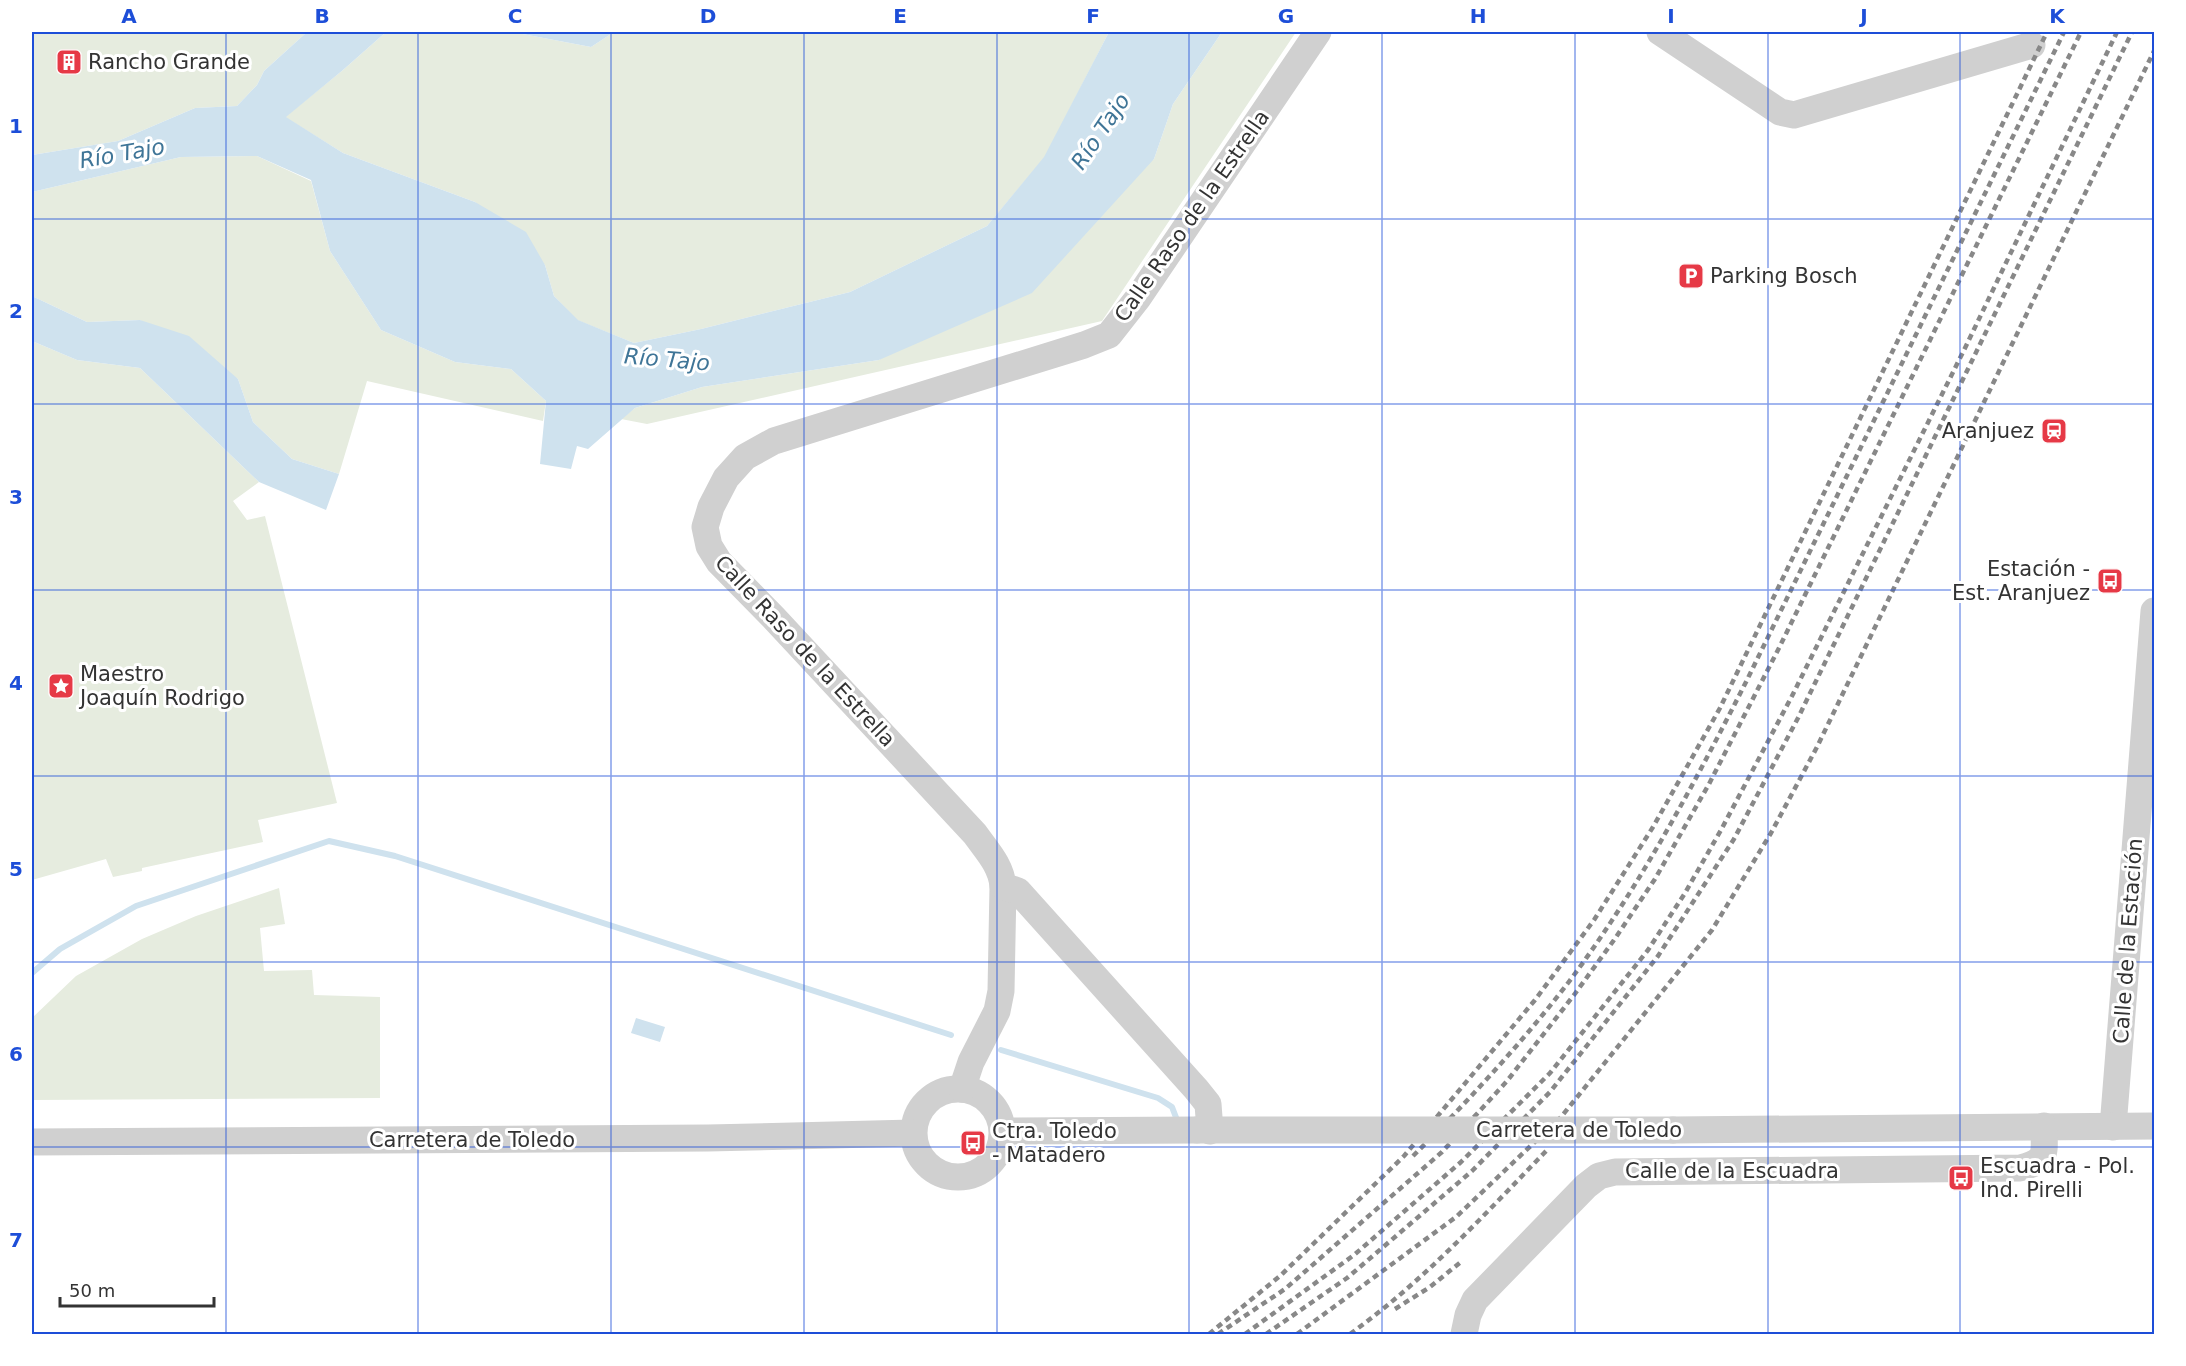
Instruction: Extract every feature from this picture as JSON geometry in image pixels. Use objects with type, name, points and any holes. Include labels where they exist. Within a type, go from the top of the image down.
[{"type":"street","name":"Calle Raso de la Estrella","points":[[1003,886],[1002,874],[975,834],[719,562],[709,546],[705,527],[711,507],[726,478],[745,457],[774,441],[1084,345],[1109,335],[1138,298],[1318,32]]},
{"type":"street","points":[[1660,32],[1780,112],[1794,115],[2032,45]]},
{"type":"street","name":"Calle de la Estación","points":[[2113,1127],[2154,611]]},
{"type":"street","points":[[962,1089],[971,1062],[997,1011],[1001,991],[1003,886],[1018,891],[1208,1104],[1204,1130]]},
{"type":"street","points":[[962,1089],[978,1093],[991,1102],[1000,1116],[1003,1131],[1000,1149],[991,1164],[976,1174],[959,1178],[941,1175],[927,1165],[916,1150],[913,1133],[917,1115],[928,1100],[944,1091],[962,1089]]},
{"type":"street","name":"Calle de la Escuadra","points":[[1464,1335],[1467,1315],[1475,1300],[1586,1186],[1599,1176],[1615,1172],[2020,1168],[2036,1164],[2044,1154],[2044,1126]]},
{"type":"street","name":"Carretera de Toledo","points":[[1003,1131],[1673,1130],[2154,1126]]},
{"type":"street","name":"Carretera de Toledo","points":[[32,1142],[685,1138],[913,1133]]},
{"type":"shaded area","points":[[32,32],[307,32],[264,71],[257,85],[237,106],[195,108],[118,141],[32,155]]},
{"type":"shaded area","points":[[386,32],[512,32],[591,47],[614,32],[1109,32],[1045,157],[987,226],[850,292],[634,343],[577,320],[554,296],[545,265],[475,202],[343,153],[285,117]]},
{"type":"shaded area","points":[[1222,32],[1296,32],[1102,321],[647,424],[621,419],[635,408],[702,387],[879,360],[1154,159],[1173,104]]},
{"type":"shaded area","points":[[257,156],[311,181],[330,251],[381,330],[455,362],[511,369],[546,401],[543,421],[367,381],[339,474],[292,459],[253,422],[238,379],[140,320],[87,322],[32,296],[32,192],[181,157]]},
{"type":"shaded area","points":[[32,341],[77,360],[140,368],[259,482],[233,501],[247,520],[265,516],[337,803],[258,820],[263,842],[142,868],[142,871],[113,877],[106,859],[32,880]]},
{"type":"shaded area","points":[[279,888],[285,924],[260,928],[264,971],[312,970],[314,995],[380,997],[380,1098],[32,1100],[32,1018],[76,976],[142,939],[196,916]]},
{"type":"water","name":"Río Tajo","points":[[307,32],[386,32],[286,117],[343,153],[475,202],[526,232],[545,265],[554,296],[578,320],[634,343],[850,292],[987,226],[1044,157],[1109,32],[1222,32],[1173,104],[1154,159],[1032,293],[879,360],[702,387],[635,408],[588,449],[577,446],[571,469],[540,464],[546,401],[511,369],[455,362],[381,330],[330,251],[311,180],[257,156],[181,157],[32,192],[32,155],[118,141],[195,108],[237,106],[257,85],[264,71]]},
{"type":"water","points":[[512,32],[614,32],[591,47]]},
{"type":"water","points":[[32,296],[87,322],[140,320],[189,336],[238,379],[253,422],[292,459],[339,474],[326,510],[259,482],[140,368],[77,360],[32,341]]},
{"type":"water","points":[[636,1018],[665,1027],[660,1042],[631,1033]]},
{"type":"waterway","points":[[32,973],[60,949],[136,906],[329,841],[395,856],[951,1035]]},
{"type":"waterway","points":[[1001,1050],[1158,1098],[1172,1107],[1177,1120]]},
{"type":"railway","points":[[1209,1334],[1280,1276],[1404,1156],[1535,1000],[1594,920],[1653,827],[1720,708],[2047,32]]},
{"type":"railway","points":[[1413,1156],[1494,1072],[1568,983],[1594,948],[1663,837],[1746,682],[2064,32]]},
{"type":"railway","points":[[1218,1334],[1285,1289],[1442,1152],[1507,1081],[1574,995],[1655,879],[1709,784],[1779,648],[2081,32]]},
{"type":"railway","points":[[1245,1334],[1354,1255],[1461,1162],[1550,1073],[1648,950],[1685,893],[1721,830],[1792,696],[1966,346],[2117,32]]},
{"type":"railway","points":[[1266,1334],[1347,1278],[1472,1171],[1550,1092],[1658,956],[1734,839],[1798,718],[2132,32]]},
{"type":"railway","points":[[1297,1334],[1456,1217],[1561,1117],[1712,930],[1771,833],[1817,747],[2154,51]]},
{"type":"railway","points":[[1350,1334],[1429,1269],[1548,1149]]},
{"type":"railway","points":[[1395,1309],[1430,1287],[1462,1261]]},
{"type":"place","name":"Rancho Grande","points":[[69,62]]},
{"type":"place","name":"Parking Bosch","points":[[1691,276]]},
{"type":"place","name":"Aranjuez","points":[[2054,431]]},
{"type":"place","name":"Estación - Est. Aranjuez","points":[[2110,581]]},
{"type":"place","name":"Maestro Joaquín Rodrigo","points":[[61,686]]},
{"type":"place","name":"Ctra. Toledo - Matadero","points":[[973,1143]]},
{"type":"place","name":"Escuadra - Pol. Ind. Pirelli","points":[[1961,1178]]}]
